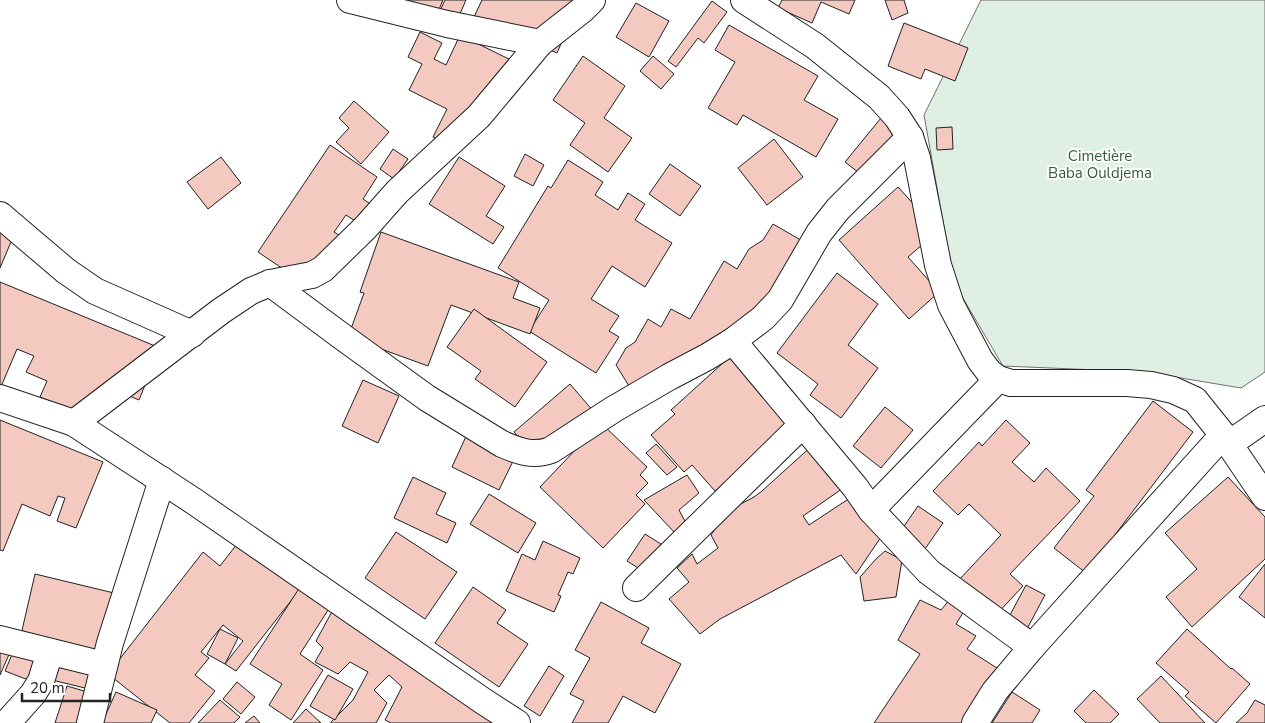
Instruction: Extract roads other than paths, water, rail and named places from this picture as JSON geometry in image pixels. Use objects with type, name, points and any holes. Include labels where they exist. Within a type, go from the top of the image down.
[{"type":"street","points":[[350,0],[447,24],[540,43]]},
{"type":"street","points":[[74,423],[221,311],[251,291],[270,283],[312,275],[323,269],[366,227],[397,192],[479,116],[540,43],[592,0]]},
{"type":"street","points":[[744,0],[815,46],[879,97],[897,117],[910,137],[917,158],[938,265],[951,305],[980,360],[989,372],[1011,383],[1127,383],[1152,385],[1173,390],[1195,400],[1264,494]]},
{"type":"street","points":[[270,283],[427,398],[502,444],[515,450],[543,453],[551,450],[622,404],[707,358],[763,318],[780,300],[819,233],[838,209],[910,137]]},
{"type":"street","points":[[0,215],[66,271],[95,291],[192,334]]},
{"type":"street","points":[[733,341],[855,487],[871,510],[930,572],[1032,647]]},
{"type":"street","points":[[871,510],[998,378]]},
{"type":"street","points":[[0,398],[74,423],[195,502],[517,723]]},
{"type":"street","points":[[975,723],[995,691],[1032,647],[1226,440],[1265,419]]},
{"type":"street","points":[[636,588],[803,424]]},
{"type":"street","points":[[90,723],[104,665],[162,480]]},
{"type":"street","points":[[0,639],[104,665]]},
{"type":"street","points":[[7,723],[33,694],[41,681],[50,652]]},
{"type":"park label","name":"Cimetière Baba Ouldjema","points":[[1100,164]]}]
